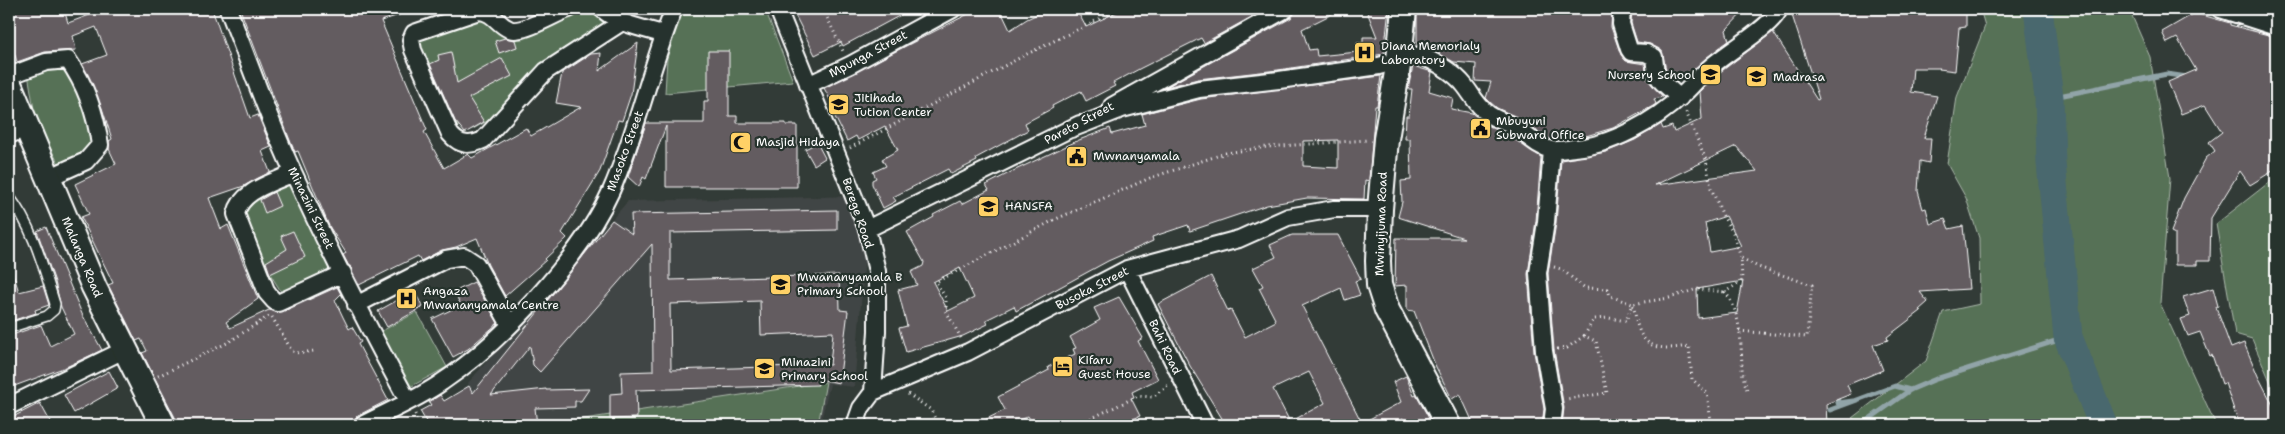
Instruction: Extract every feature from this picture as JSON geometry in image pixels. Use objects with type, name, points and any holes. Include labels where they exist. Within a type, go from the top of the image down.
[{"type":"street","name":"Minazini Street","points":[[228,9],[293,173],[343,273],[356,305],[408,401]]},
{"type":"street","points":[[569,9],[520,30],[510,29],[491,13],[480,11],[414,33],[412,40],[413,50],[454,140],[464,144],[473,144],[483,140],[546,71],[622,22]]},
{"type":"street","points":[[602,9],[609,16],[622,22],[663,34]]},
{"type":"street","name":"Masoko Street","points":[[362,425],[440,384],[463,368],[510,325],[576,249],[610,193],[624,158],[663,34],[674,9]]},
{"type":"street","name":"Berege Road","points":[[778,9],[867,229],[877,271],[877,331],[873,392],[861,408],[855,425]]},
{"type":"street","name":"Mpunga Street","points":[[808,85],[850,65],[953,9]]},
{"type":"street","name":"Pareto Street","points":[[867,229],[1071,128],[1286,9]]},
{"type":"street","name":"Mwinyijuma Road","points":[[1404,9],[1399,60],[1386,138],[1380,209],[1379,285],[1388,310],[1448,425]]},
{"type":"street","points":[[1622,9],[1621,24],[1626,45],[1632,52],[1646,53],[1654,57],[1656,74],[1680,98]]},
{"type":"street","points":[[1071,128],[1122,109],[1199,89],[1311,76],[1390,64],[1406,55],[1417,56],[1430,61],[1455,76],[1488,114],[1515,127],[1534,141],[1552,150],[1581,148],[1607,141],[1630,131],[1680,98],[1706,70],[1776,17],[1779,9]]},
{"type":"street","points":[[2220,9],[2276,26]]},
{"type":"street","points":[[9,76],[46,62],[68,60],[77,74],[89,101],[100,145],[86,160],[48,178]]},
{"type":"street","name":"Malanga Road","points":[[9,84],[17,131],[48,178],[94,286],[124,350],[163,425]]},
{"type":"street","points":[[1552,150],[1539,287],[1544,351],[1554,412],[1552,425]]},
{"type":"street","points":[[293,173],[247,195],[237,207],[236,214],[267,293],[274,301],[278,302],[343,273]]},
{"type":"street","name":"Busoka Street","points":[[873,392],[968,352],[1127,269],[1239,239],[1288,217],[1334,209],[1380,209]]},
{"type":"street","points":[[356,305],[446,259],[464,256],[476,264],[510,325]]},
{"type":"street","name":"Bahi Road","points":[[1127,269],[1205,425]]},
{"type":"street","points":[[9,406],[124,350]]},
{"type":"lane","points":[[9,196],[19,209],[34,241],[55,304],[54,310],[46,316],[9,328]]},
{"type":"path","points":[[823,9],[850,65]]},
{"type":"path","points":[[837,154],[1025,55],[1120,9]]},
{"type":"path","points":[[1540,263],[1561,269],[1585,288],[1608,289],[1610,296],[1632,304],[1669,298],[1697,289],[1725,292],[1742,281],[1741,258],[1733,233],[1723,216],[1711,188],[1706,160],[1680,98]]},
{"type":"path","points":[[968,352],[946,311],[946,298],[936,282],[1056,219],[1150,178],[1226,154],[1266,147],[1386,138]]},
{"type":"path","points":[[1739,331],[1807,337],[1812,285],[1758,267],[1741,258]]},
{"type":"path","points":[[1725,292],[1731,299],[1739,331],[1743,357],[1741,368],[1747,390]]},
{"type":"path","points":[[1544,351],[1568,348],[1584,336],[1594,319],[1609,318],[1626,321],[1632,304]]},
{"type":"path","points":[[1632,304],[1638,327],[1646,343],[1660,349],[1689,346],[1692,379],[1707,393],[1711,422],[1707,425]]},
{"type":"path","points":[[142,385],[227,343],[271,315],[292,351],[299,353],[314,351]]},
{"type":"path","points":[[1552,399],[1553,401],[1559,401],[1607,393],[1596,341],[1584,336]]},
{"type":"path","points":[[1077,425],[1138,396],[1153,396],[1179,376]]},
{"type":"path","points":[[931,410],[938,425]]},
{"type":"shaded area","points":[[862,196],[865,255],[854,387],[830,384],[820,425],[500,425],[475,396],[468,383],[628,201]]},
{"type":"green space","points":[[564,9],[596,9],[607,26],[547,62],[533,95],[473,129],[452,125],[414,52],[415,30],[485,11],[511,29]]},
{"type":"green space","points":[[683,9],[765,9],[793,81],[665,93],[667,58]]},
{"type":"green space","points":[[1980,9],[2129,9],[2150,57],[2170,178],[2160,303],[2216,425],[1861,425],[1852,418],[1926,361],[1943,312],[1980,304],[1979,238],[1966,198],[1947,164],[1957,97],[1985,26]]},
{"type":"green space","points":[[67,63],[98,141],[86,157],[60,166],[36,121],[28,74]]},
{"type":"green space","points":[[2276,177],[2276,395],[2252,339],[2235,334],[2216,224]]},
{"type":"green space","points":[[294,180],[337,270],[285,298],[254,248],[242,203]]},
{"type":"green space","points":[[417,312],[447,367],[410,387],[380,332]]},
{"type":"green space","points":[[826,382],[818,425],[545,425]]},
{"type":"building","points":[[9,9],[64,9],[68,23],[95,13],[94,9],[212,9],[250,118],[258,115],[271,147],[262,151],[270,172],[244,186],[209,198],[221,229],[228,225],[258,299],[226,322],[230,328],[269,310],[282,312],[337,287],[341,294],[335,300],[349,329],[352,327],[361,342],[358,344],[388,400],[357,416],[350,425],[179,425],[142,353],[147,351],[141,339],[136,341],[108,285],[113,283],[81,217],[89,214],[75,184],[116,164],[109,149],[109,141],[112,139],[102,108],[82,64],[107,55],[96,27],[73,36],[76,50],[45,52],[17,62],[11,42],[9,43]]},
{"type":"building","points":[[240,9],[411,9],[411,11],[381,21],[427,130],[424,132],[444,168],[468,154],[472,158],[526,128],[531,136],[581,107],[556,103],[562,73],[591,54],[601,53],[599,71],[638,43],[631,94],[622,121],[618,120],[600,171],[562,233],[567,238],[546,260],[505,296],[488,265],[477,238],[456,247],[442,250],[421,261],[418,256],[359,285],[343,255],[346,253],[329,226],[298,151],[295,152],[291,143]]},
{"type":"building","points":[[792,9],[912,9],[843,46],[841,42],[815,55]]},
{"type":"building","points":[[978,9],[1000,9],[1010,30],[1048,9],[1076,9],[1086,27],[1123,9],[1266,9],[1204,43],[1201,38],[1141,68],[1113,83],[1115,86],[1086,101],[1081,91],[1052,106],[1053,108],[1025,123],[1028,130],[976,158],[977,161],[951,174],[948,169],[893,197],[896,201],[883,208],[872,184],[872,180],[876,178],[873,172],[886,166],[882,159],[898,150],[885,126],[858,140],[856,136],[847,141],[835,117],[838,115],[824,88]]},
{"type":"building","points":[[1296,9],[1342,9],[1302,29],[1309,50],[1316,49],[1317,56],[1358,52],[1357,43],[1363,43],[1363,37],[1377,37],[1366,9],[1389,9],[1384,54],[1278,70],[1198,79],[1166,87],[1291,18]]},
{"type":"building","points":[[1417,9],[1612,9],[1611,27],[1621,55],[1626,61],[1645,64],[1648,80],[1663,97],[1654,99],[1656,104],[1613,128],[1586,136],[1559,140],[1549,139],[1518,118],[1497,108],[1486,98],[1491,82],[1475,81],[1476,64],[1454,62],[1434,51],[1417,46]]},
{"type":"building","points":[[1632,9],[1746,9],[1726,30],[1729,41],[1706,58],[1685,79],[1676,81],[1666,70],[1662,51],[1650,44],[1637,42],[1631,23]]},
{"type":"building","points":[[1790,9],[1966,9],[1966,27],[1959,28],[1955,71],[1940,68],[1913,68],[1911,92],[1937,96],[1924,138],[1931,138],[1929,163],[1920,161],[1918,191],[1923,209],[1926,208],[1930,224],[1945,219],[1949,229],[1963,226],[1969,289],[1920,292],[1928,302],[1919,310],[1921,311],[1887,337],[1888,340],[1873,345],[1883,370],[1847,385],[1851,394],[1826,404],[1827,425],[1562,425],[1564,408],[1554,350],[1548,273],[1556,223],[1561,160],[1606,152],[1635,140],[1661,124],[1663,129],[1672,126],[1674,132],[1702,119],[1700,91],[1719,73],[1773,32],[1817,100],[1819,99]],"holes":[[[1736,146],[1757,171],[1655,185]],[[1726,216],[1741,246],[1710,252],[1705,223]],[[1743,281],[1737,313],[1698,318],[1697,289]]]},
{"type":"building","points":[[2195,13],[2230,23],[2230,25],[2276,37],[2276,169],[2250,185],[2240,171],[2211,218],[2210,261],[2197,261],[2197,265],[2175,265],[2175,234],[2171,232],[2184,198],[2206,158],[2215,151],[2209,142],[2222,132],[2205,105],[2181,114],[2168,82],[2196,70],[2177,38],[2167,43],[2162,32]]},
{"type":"building","points":[[505,38],[515,40],[517,47],[499,53],[495,41]]},
{"type":"building","points":[[708,51],[729,51],[729,116],[737,116],[737,123],[786,123],[786,125],[797,125],[797,187],[666,187],[666,126],[646,179],[643,177],[639,187],[628,177],[646,123],[704,123],[704,101],[708,101]]},
{"type":"building","points":[[451,52],[457,83],[502,58],[512,76],[469,98],[484,122],[465,133],[455,121],[430,64],[439,60],[438,55]]},
{"type":"building","points":[[1413,66],[1432,72],[1429,91],[1453,98],[1451,109],[1472,113],[1486,125],[1508,135],[1541,157],[1536,221],[1528,274],[1534,352],[1544,409],[1542,425],[1474,425],[1460,394],[1452,399],[1436,367],[1414,311],[1407,310],[1407,285],[1395,286],[1396,238],[1464,238],[1398,217],[1402,202],[1401,181],[1411,180],[1410,139],[1405,139],[1406,116],[1409,116],[1412,89],[1408,89]]},
{"type":"building","points":[[1381,76],[1377,106],[1375,106],[1369,181],[1365,180],[1364,199],[1307,198],[1267,205],[1190,231],[1188,225],[1152,237],[1153,241],[1108,261],[1016,311],[1014,306],[986,320],[988,324],[963,336],[906,352],[899,328],[907,326],[898,290],[917,285],[911,272],[923,266],[924,262],[907,232],[934,217],[933,215],[960,201],[962,204],[989,190],[986,185],[1079,140],[1110,128],[1112,134],[1145,125],[1142,114],[1201,99]],"holes":[[[1338,140],[1338,168],[1303,166],[1303,141]],[[960,268],[974,298],[948,311],[933,282]]]},
{"type":"building","points":[[817,143],[825,158],[814,165],[805,149]]},
{"type":"building","points":[[274,192],[280,206],[265,213],[260,200]]},
{"type":"building","points":[[837,210],[837,230],[670,233],[670,280],[839,275],[840,310],[848,311],[839,383],[818,379],[818,385],[636,390],[637,418],[610,419],[610,394],[622,393],[621,372],[653,371],[652,244],[540,372],[533,365],[530,346],[491,395],[546,389],[589,389],[581,401],[575,401],[575,407],[535,408],[537,425],[428,425],[420,411],[431,405],[429,402],[440,395],[444,401],[469,386],[473,393],[612,220],[632,234],[631,214]],"holes":[[[760,301],[761,335],[833,332],[830,365],[671,370],[670,304]]]},
{"type":"building","points":[[46,227],[82,314],[102,350],[66,367],[9,388],[9,336],[41,325],[50,346],[74,334],[61,307],[55,282],[37,231]]},
{"type":"building","points":[[293,231],[305,257],[270,274],[266,262],[287,249],[281,236]]},
{"type":"building","points":[[1292,235],[1338,235],[1361,279],[1355,281],[1360,295],[1345,300],[1341,288],[1302,306],[1362,423],[1401,402],[1393,382],[1406,376],[1414,396],[1416,395],[1429,418],[1416,425],[1407,425],[1403,418],[1389,425],[1226,425],[1190,366],[1158,304],[1211,276],[1228,311],[1231,310],[1245,337],[1276,321],[1259,288],[1263,286],[1253,268],[1276,257],[1270,245]],"holes":[[[1309,372],[1325,403],[1290,422],[1273,389]]]},
{"type":"building","points":[[11,267],[19,292],[43,286],[49,305],[35,310],[36,313],[14,320],[9,305],[9,268]]},
{"type":"building","points":[[474,282],[498,323],[468,349],[453,357],[432,319],[461,305],[454,292]]},
{"type":"building","points":[[2213,288],[2218,306],[2216,307],[2231,348],[2244,343],[2276,411],[2276,425],[2239,425],[2225,383],[2222,384],[2212,355],[2210,356],[2200,332],[2188,336],[2181,319],[2190,316],[2183,297]]},
{"type":"building","points":[[414,291],[423,307],[387,327],[378,311]]},
{"type":"building","points":[[1119,297],[1143,338],[1138,341],[1158,379],[1132,392],[1134,397],[1131,398],[1140,416],[1119,425],[1033,425],[1028,416],[1010,425],[974,425],[1005,410],[998,397],[1049,370],[1048,367],[1075,354],[1073,349],[1076,348],[1070,337],[1100,320],[1094,308]]},
{"type":"building","points":[[109,371],[118,388],[74,413],[64,395]]},
{"type":"building","points":[[40,403],[52,425],[9,425],[9,419]]},
{"type":"waterway","points":[[2038,9],[2049,98],[2051,163],[2068,337],[2103,425]]},
{"type":"waterway","points":[[9,54],[14,72]]},
{"type":"waterway","points":[[2049,98],[2167,74],[2187,77]]},
{"type":"waterway","points":[[1861,425],[1910,390],[1936,379],[2068,337]]},
{"type":"waterway","points":[[1830,410],[1895,386],[1910,390]]},
{"type":"waterway","points":[[1837,393],[1838,403],[1853,401]]},
{"type":"place","name":"Diana Memorialy Laboratory","points":[[1365,53]]},
{"type":"place","name":"Nursery School","points":[[1711,75]]},
{"type":"place","name":"Madrasa","points":[[1757,77]]},
{"type":"place","name":"Jitihada Tution Center","points":[[838,105]]},
{"type":"place","name":"Mbuyuni Subward Office","points":[[1480,128]]},
{"type":"place","name":"Masjid Hidaya","points":[[740,142]]},
{"type":"place","name":"Mwnanyamala","points":[[1077,156]]},
{"type":"place","name":"HANSFA","points":[[989,206]]},
{"type":"place","name":"Mwananyamala B Primary School","points":[[781,284]]},
{"type":"place","name":"Angaza Mwananyamala Centre","points":[[407,298]]},
{"type":"place","name":"Kifaru Guest House","points":[[1062,367]]},
{"type":"place","name":"Minazini Primary School","points":[[765,369]]}]
